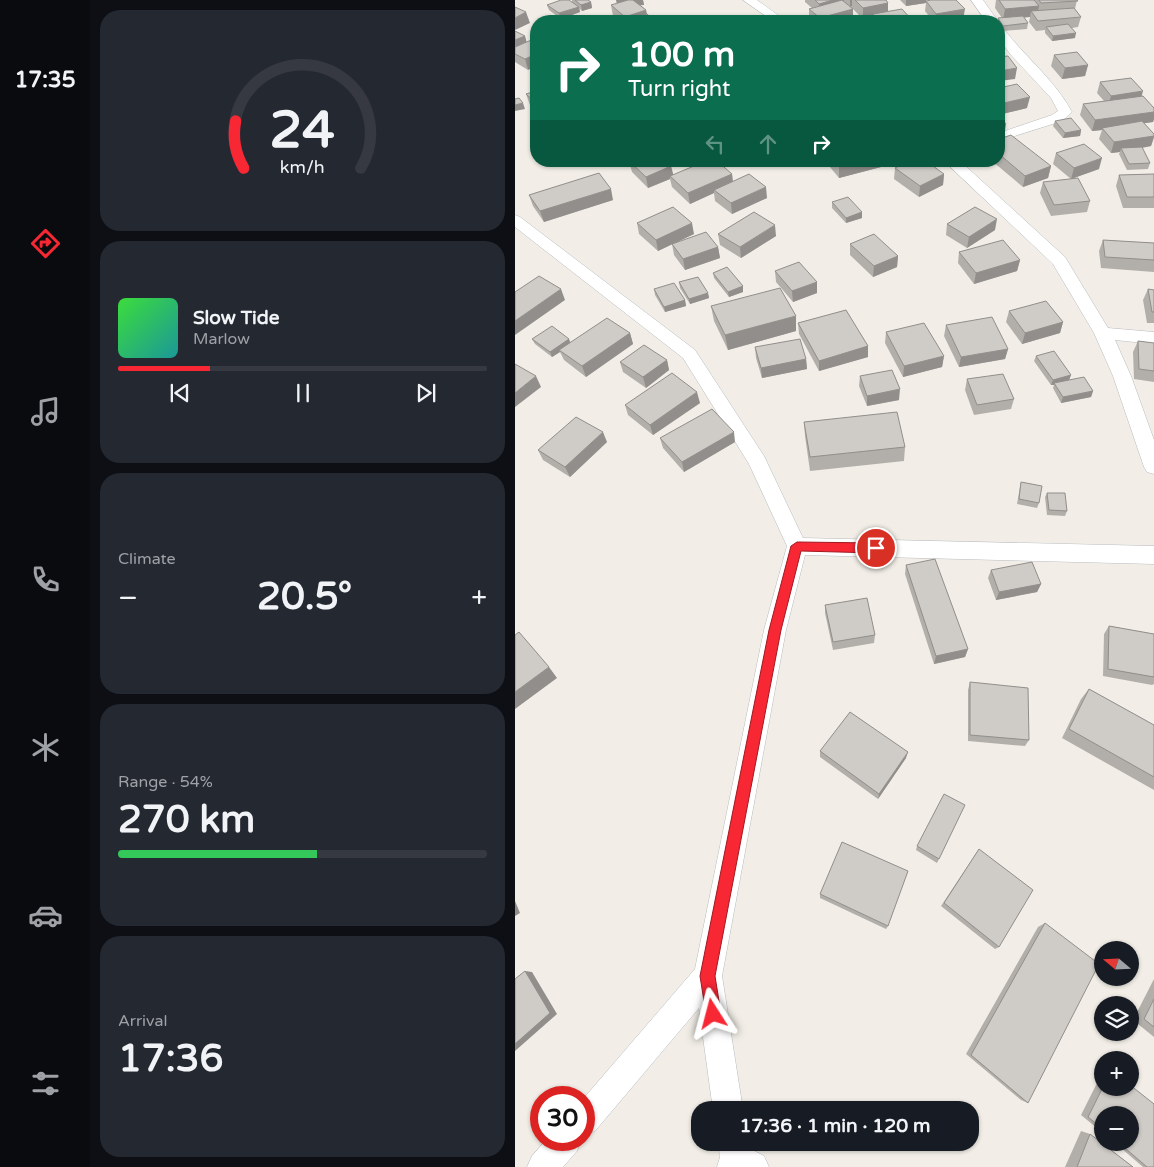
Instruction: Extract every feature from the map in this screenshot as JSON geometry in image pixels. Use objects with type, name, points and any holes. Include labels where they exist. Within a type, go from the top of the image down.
[{"type":"street","points":[[749,0],[771,15]]},
{"type":"street","points":[[977,0],[988,15]]},
{"type":"street","points":[[1005,38],[1015,52],[1057,96],[1065,112],[1057,118],[1005,135]]},
{"type":"street","points":[[957,167],[1059,261],[1103,332],[1122,376],[1154,467]]},
{"type":"street","points":[[515,220],[689,354],[757,461],[797,546],[775,630],[708,976],[727,1101]]},
{"type":"street","points":[[1103,332],[1154,338]]},
{"type":"street","points":[[797,546],[1154,555]]},
{"type":"street","points":[[595,1107],[708,976]]},
{"type":"street","points":[[543,1167],[557,1151]]},
{"type":"building","points":[[561,0],[569,0],[579,7],[559,13],[547,5]]},
{"type":"building","points":[[575,0],[588,0],[591,2],[581,5]]},
{"type":"building","points":[[633,0],[646,10],[631,15],[623,15],[611,5]]},
{"type":"building","points":[[815,0],[833,0],[819,4]]},
{"type":"building","points":[[842,0],[853,9],[831,15],[816,15],[809,9]]},
{"type":"building","points":[[855,0],[886,0],[888,3],[863,8]]},
{"type":"building","points":[[956,0],[965,9],[936,14],[926,1]]},
{"type":"building","points":[[999,0],[1034,0],[1039,6],[1005,9]]},
{"type":"building","points":[[1039,0],[1077,0],[1078,1],[1041,3]]},
{"type":"building","points":[[515,7],[526,12],[515,18]]},
{"type":"building","points":[[1074,8],[1081,17],[1038,21],[1031,11]]},
{"type":"building","points":[[902,9],[907,15],[874,15]]},
{"type":"building","points":[[1023,16],[1028,23],[1005,26],[1005,17]]},
{"type":"building","points":[[1068,24],[1076,33],[1053,36],[1046,27]]},
{"type":"building","points":[[515,31],[525,36],[515,40]]},
{"type":"building","points":[[530,41],[530,57],[525,59],[515,54],[515,47]]},
{"type":"building","points":[[1077,52],[1088,65],[1065,68],[1054,55]]},
{"type":"building","points":[[1005,56],[1008,56],[1017,68],[1005,70]]},
{"type":"building","points":[[1131,78],[1143,91],[1111,96],[1100,82]]},
{"type":"building","points":[[1017,84],[1030,97],[1005,103],[1005,87]]},
{"type":"building","points":[[1143,96],[1154,108],[1154,112],[1095,120],[1083,104]]},
{"type":"building","points":[[519,98],[523,103],[515,105],[515,99]]},
{"type":"building","points":[[1071,118],[1081,130],[1065,133],[1055,121]]},
{"type":"building","points":[[1142,121],[1154,136],[1114,142],[1102,128]]},
{"type":"building","points":[[1011,135],[1051,166],[1025,176],[1005,159],[1005,137]]},
{"type":"building","points":[[1084,144],[1102,158],[1074,168],[1056,153]]},
{"type":"building","points":[[1142,147],[1150,163],[1129,164],[1121,148]]},
{"type":"building","points":[[635,167],[669,167],[646,177]]},
{"type":"building","points":[[692,167],[724,167],[732,174],[688,193],[670,176]]},
{"type":"building","points":[[934,167],[944,174],[920,186],[895,168]]},
{"type":"building","points":[[599,173],[611,189],[540,211],[529,195]]},
{"type":"building","points":[[749,174],[766,187],[731,203],[714,190]]},
{"type":"building","points":[[1154,174],[1154,197],[1127,197],[1119,175]]},
{"type":"building","points":[[1078,178],[1090,201],[1054,205],[1043,182]]},
{"type":"building","points":[[848,197],[862,212],[846,218],[832,202]]},
{"type":"building","points":[[673,207],[692,223],[656,240],[637,223]]},
{"type":"building","points":[[975,207],[997,219],[969,237],[947,224]]},
{"type":"building","points":[[754,212],[775,225],[740,247],[718,234]]},
{"type":"building","points":[[706,232],[718,247],[683,259],[672,244]]},
{"type":"building","points":[[874,234],[898,256],[874,266],[850,244]]},
{"type":"building","points":[[1003,240],[1020,260],[976,273],[959,252]]},
{"type":"building","points":[[1103,240],[1154,243],[1154,260],[1105,257]]},
{"type":"building","points":[[799,262],[817,282],[792,291],[775,271]]},
{"type":"building","points":[[727,267],[743,286],[728,292],[713,273]]},
{"type":"building","points":[[539,276],[561,289],[515,321],[515,292]]},
{"type":"building","points":[[698,277],[708,293],[689,299],[679,282]]},
{"type":"building","points":[[674,283],[685,300],[664,307],[654,289]]},
{"type":"building","points":[[780,288],[796,316],[725,335],[711,306]]},
{"type":"building","points":[[1148,289],[1154,290],[1154,312],[1152,312]]},
{"type":"building","points":[[1046,301],[1063,322],[1025,333],[1009,311]]},
{"type":"building","points":[[846,310],[868,346],[819,361],[798,323]]},
{"type":"building","points":[[992,317],[1008,349],[961,357],[946,325]]},
{"type":"building","points":[[607,318],[630,333],[582,366],[559,350]]},
{"type":"building","points":[[924,323],[944,356],[904,366],[886,332]]},
{"type":"building","points":[[552,326],[569,339],[550,352],[532,339]]},
{"type":"building","points":[[800,339],[806,359],[761,368],[755,347]]},
{"type":"building","points":[[1138,341],[1154,343],[1154,371],[1139,369]]},
{"type":"building","points":[[644,345],[667,360],[643,377],[620,362]]},
{"type":"building","points":[[1054,351],[1071,375],[1053,380],[1036,356]]},
{"type":"building","points":[[515,364],[536,376],[515,393]]},
{"type":"building","points":[[892,370],[900,389],[867,396],[860,376]]},
{"type":"building","points":[[672,373],[697,392],[650,425],[625,405]]},
{"type":"building","points":[[1003,374],[1014,399],[977,405],[967,379]]},
{"type":"building","points":[[1084,377],[1093,391],[1063,397],[1054,383]]},
{"type":"building","points":[[712,409],[734,432],[682,462],[660,438]]},
{"type":"building","points":[[897,412],[905,447],[810,457],[804,422]]},
{"type":"building","points":[[576,417],[603,432],[565,467],[538,450]]},
{"type":"building","points":[[1021,482],[1042,486],[1039,503],[1019,499]]},
{"type":"building","points":[[1047,493],[1065,493],[1067,511],[1049,510]]},
{"type":"building","points":[[935,559],[968,649],[936,656],[906,565]]},
{"type":"building","points":[[1032,562],[1041,584],[999,592],[991,570]]},
{"type":"building","points":[[867,598],[875,635],[833,642],[825,605]]},
{"type":"building","points":[[1109,626],[1154,634],[1154,677],[1108,669]]},
{"type":"building","points":[[519,632],[549,667],[515,692],[515,635]]},
{"type":"building","points":[[970,682],[1028,688],[1029,740],[970,735]]},
{"type":"building","points":[[1089,689],[1154,725],[1154,777],[1069,729]]},
{"type":"building","points":[[850,712],[908,752],[879,794],[820,751]]},
{"type":"building","points":[[944,794],[965,805],[939,859],[917,846]]},
{"type":"building","points":[[842,842],[908,871],[888,926],[820,894]]},
{"type":"building","points":[[979,849],[1033,890],[999,947],[944,903]]},
{"type":"building","points":[[1045,923],[1094,960],[1094,974],[1028,1103],[971,1055]]},
{"type":"building","points":[[525,971],[550,1013],[515,1044],[515,979]]},
{"type":"building","points":[[1154,999],[1154,1027],[1144,1019]]},
{"type":"building","points":[[1139,1092],[1154,1104],[1154,1167],[1147,1167],[1128,1151],[1139,1151],[1139,1106],[1094,1106],[1094,1122],[1088,1117],[1098,1096],[1139,1096]]},
{"type":"building","points":[[1090,1134],[1094,1137],[1094,1151],[1112,1151],[1133,1167],[1077,1167]]},
{"type":"route","points":[[713,1014],[708,976],[775,630],[797,546],[876,548]]}]
